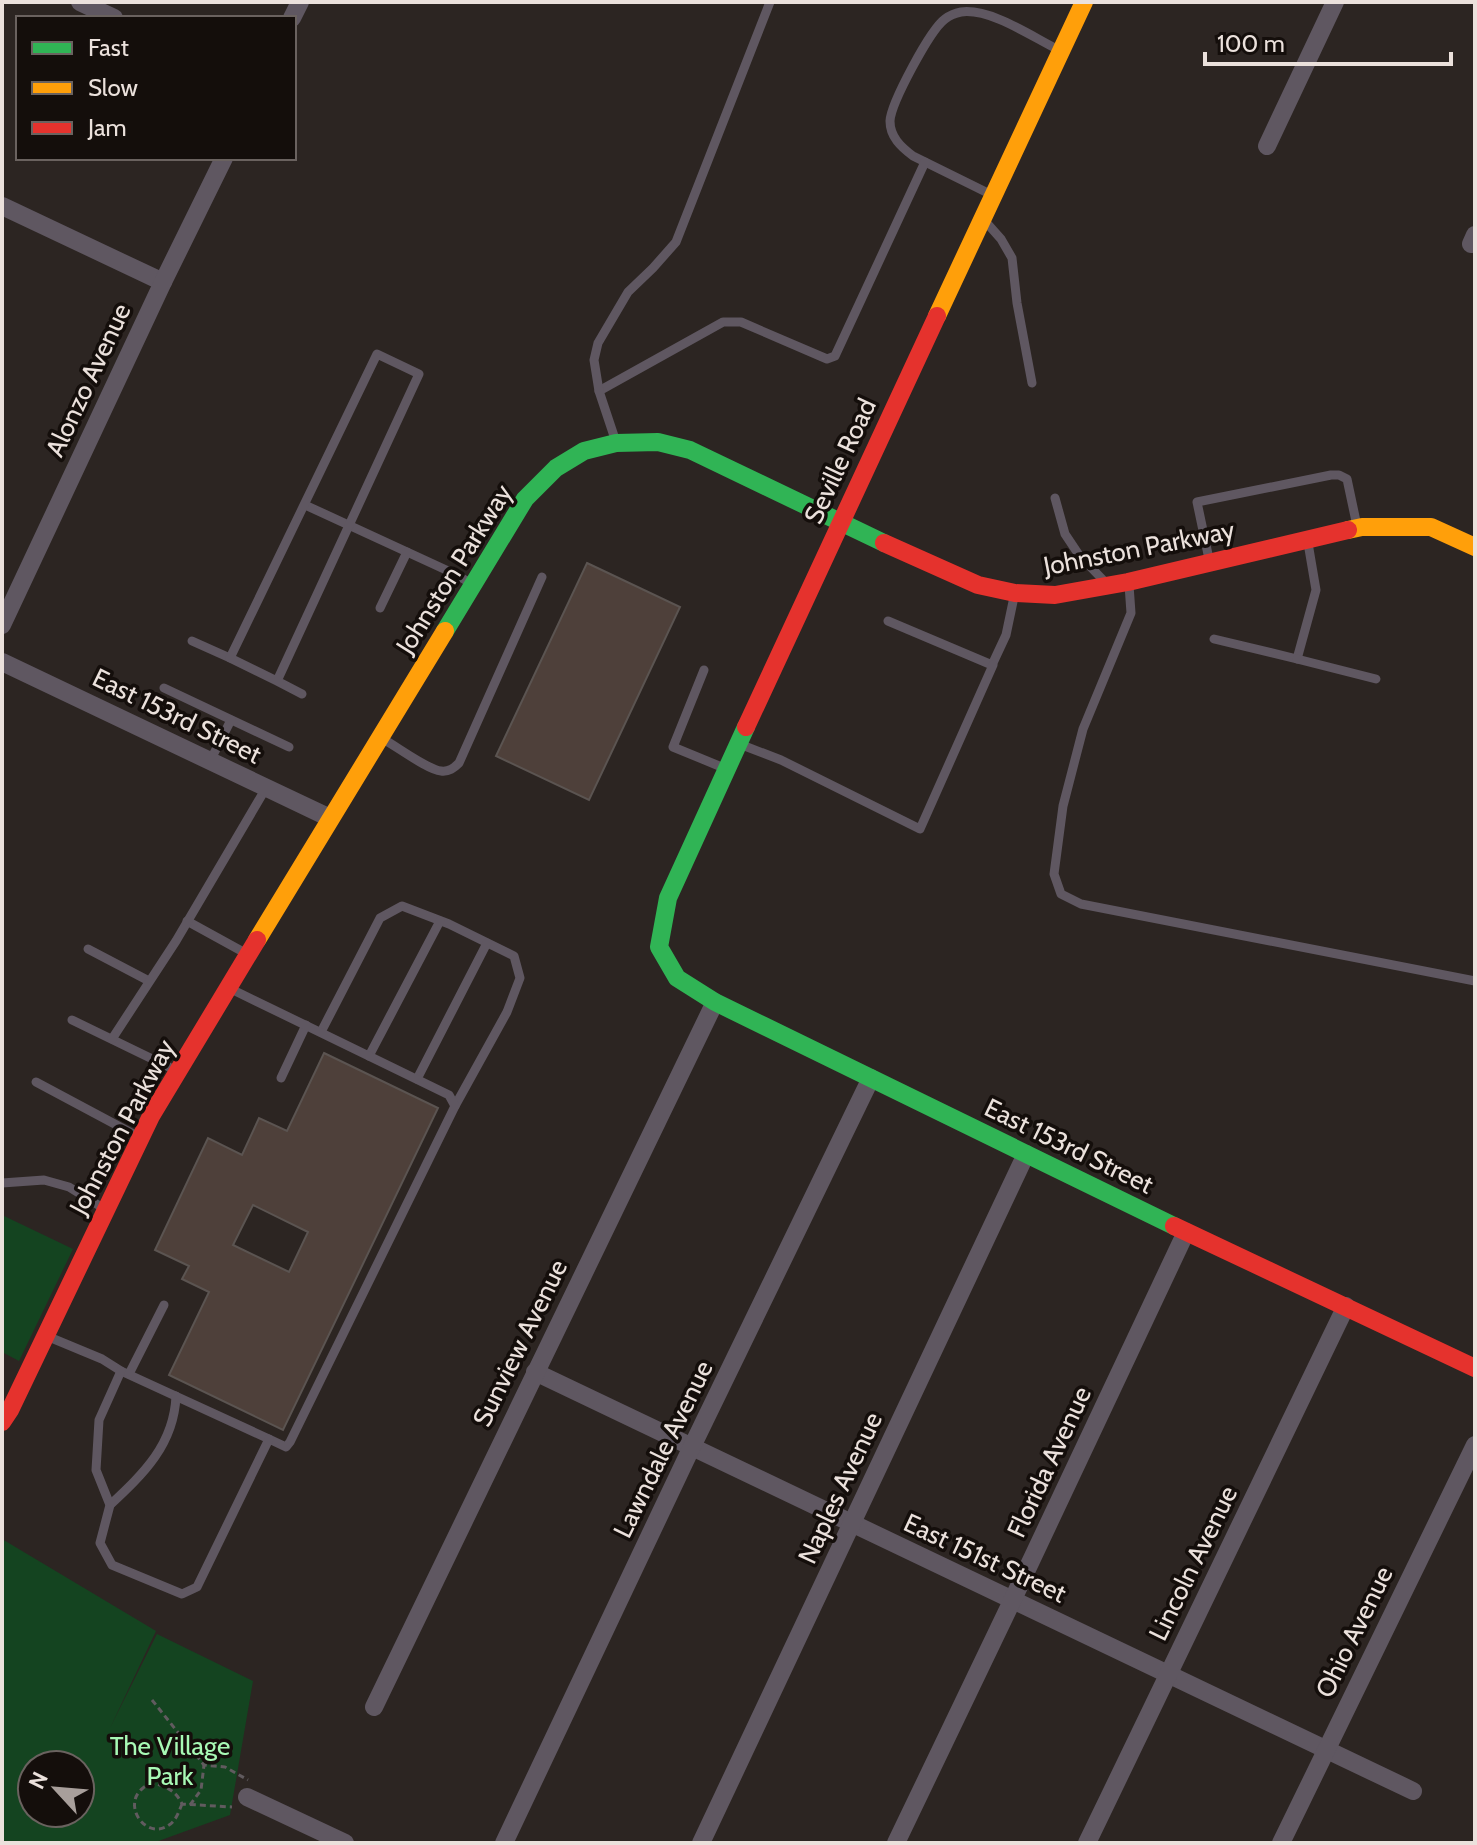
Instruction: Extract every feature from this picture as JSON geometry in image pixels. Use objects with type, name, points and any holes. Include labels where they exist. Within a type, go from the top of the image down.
[{"type":"street","points":[[80,2],[110,16]]},
{"type":"street","name":"Seville Road","points":[[659,947],[668,898],[1084,2]]},
{"type":"street","points":[[1267,146],[1335,2]]},
{"type":"street","name":"Alonzo Avenue","points":[[2,625],[223,160]]},
{"type":"street","points":[[2,206],[163,282]]},
{"type":"street","name":"Johnston Parkway","points":[[2,1422],[151,1116],[177,1072],[525,499],[556,468],[584,451],[616,443],[658,442],[690,450],[916,559],[978,585],[1015,593],[1055,595],[1128,582],[1357,528],[1431,527],[1475,547]]},
{"type":"street","name":"East 153rd Street","points":[[2,662],[330,818]]},
{"type":"street","name":"East 153rd Street","points":[[659,947],[677,978],[715,1002],[1186,1232],[1475,1368]]},
{"type":"street","name":"Sunview Avenue","points":[[374,1707],[715,1002]]},
{"type":"street","name":"Lawndale Avenue","points":[[504,1843],[871,1078]]},
{"type":"street","name":"Naples Avenue","points":[[701,1843],[1026,1154]]},
{"type":"street","name":"Florida Avenue","points":[[896,1843],[1186,1232]]},
{"type":"street","name":"Lincoln Avenue","points":[[1087,1843],[1346,1306]]},
{"type":"street","name":"East 151st Street","points":[[535,1372],[1413,1791]]},
{"type":"street","name":"Ohio Avenue","points":[[1281,1843],[1475,1445]]},
{"type":"street","points":[[244,1795],[345,1843]]},
{"type":"lane","points":[[616,443],[599,391],[594,360],[598,343],[628,292],[676,242],[770,2]]},
{"type":"lane","points":[[979,2],[987,14]]},
{"type":"lane","points":[[993,195],[902,148],[894,137],[890,120],[899,97],[926,42],[943,20],[957,12],[987,14],[1061,51]]},
{"type":"lane","points":[[599,391],[723,322],[741,322],[827,359],[835,356],[925,162]]},
{"type":"lane","points":[[983,218],[1012,258],[1032,383]]},
{"type":"lane","points":[[230,658],[377,354],[405,367],[419,374],[277,681]]},
{"type":"lane","points":[[1209,563],[1197,502],[1339,475],[1347,479],[1357,528]]},
{"type":"lane","points":[[1055,498],[1065,534],[1079,555],[1109,585]]},
{"type":"lane","points":[[305,505],[473,585]]},
{"type":"lane","points":[[1297,659],[1316,590],[1308,540]]},
{"type":"lane","points":[[380,608],[407,552]]},
{"type":"lane","points":[[380,737],[433,768],[443,771],[459,763],[542,577]]},
{"type":"lane","points":[[1128,582],[1131,613],[1083,729],[1063,806],[1054,874],[1061,894],[1081,904],[1475,981]]},
{"type":"lane","points":[[739,743],[781,760],[920,829],[1006,635],[1015,593]]},
{"type":"lane","points":[[888,621],[993,665]]},
{"type":"lane","points":[[1214,639],[1376,679]]},
{"type":"lane","points":[[192,641],[302,694]]},
{"type":"lane","points":[[704,670],[673,747],[727,769]]},
{"type":"lane","points":[[164,688],[289,747]]},
{"type":"lane","points":[[210,761],[231,720]]},
{"type":"lane","points":[[112,1039],[266,788]]},
{"type":"lane","points":[[46,1336],[102,1359],[286,1447],[455,1106],[507,1012],[520,978],[514,956],[402,906],[380,918],[321,1032]]},
{"type":"lane","points":[[187,921],[248,955]]},
{"type":"lane","points":[[369,1056],[440,921]]},
{"type":"lane","points":[[417,1079],[487,943]]},
{"type":"lane","points":[[88,949],[149,981]]},
{"type":"lane","points":[[228,988],[449,1095],[455,1106]]},
{"type":"lane","points":[[72,1020],[177,1072]]},
{"type":"lane","points":[[281,1078],[306,1025]]},
{"type":"lane","points":[[36,1082],[140,1138]]},
{"type":"lane","points":[[2,1183],[44,1180],[69,1187],[106,1210]]},
{"type":"lane","points":[[110,1505],[96,1470],[99,1420],[164,1305]]},
{"type":"lane","points":[[176,1396],[176,1411],[160,1451],[110,1505],[100,1543],[112,1565],[182,1594],[197,1587],[269,1439]]},
{"type":"path","points":[[152,1700],[204,1765],[201,1790],[190,1805]]},
{"type":"path","points":[[182,1804],[244,1795],[225,1767],[204,1765]]},
{"type":"path","points":[[155,1783],[177,1794],[182,1804],[168,1827],[155,1829],[143,1825],[134,1813],[134,1801],[142,1788],[155,1783]]},
{"type":"green space","points":[[2,1215],[73,1249],[19,1361],[2,1352]]},
{"type":"green space","name":"The Village Park","points":[[2,1539],[156,1631],[110,1728],[157,1634],[253,1681],[230,1815],[153,1843],[2,1843]]},
{"type":"building","points":[[587,563],[680,607],[589,800],[496,756]]},
{"type":"building","points":[[324,1053],[438,1108],[283,1430],[169,1375],[209,1292],[182,1279],[189,1266],[155,1250],[208,1138],[242,1155],[259,1118],[287,1131]],"holes":[[[253,1205],[308,1232],[289,1272],[233,1245]]]},
{"type":"traffic: fast","points":[[445,631],[525,499],[556,468],[584,451],[616,443],[658,442],[690,450],[884,543]]},
{"type":"traffic: fast","points":[[746,727],[668,898],[659,947],[677,978],[715,1002],[1174,1226]]},
{"type":"traffic: slow","points":[[937,316],[1084,2]]},
{"type":"traffic: slow","points":[[1348,530],[1362,527],[1431,527],[1475,547]]},
{"type":"traffic: slow","points":[[257,940],[445,631]]},
{"type":"traffic: jam","points":[[746,727],[937,316]]},
{"type":"traffic: jam","points":[[884,543],[978,585],[1015,593],[1055,595],[1128,582],[1348,530]]},
{"type":"traffic: jam","points":[[2,1422],[151,1116],[257,940]]},
{"type":"traffic: jam","points":[[1174,1226],[1475,1368]]}]
